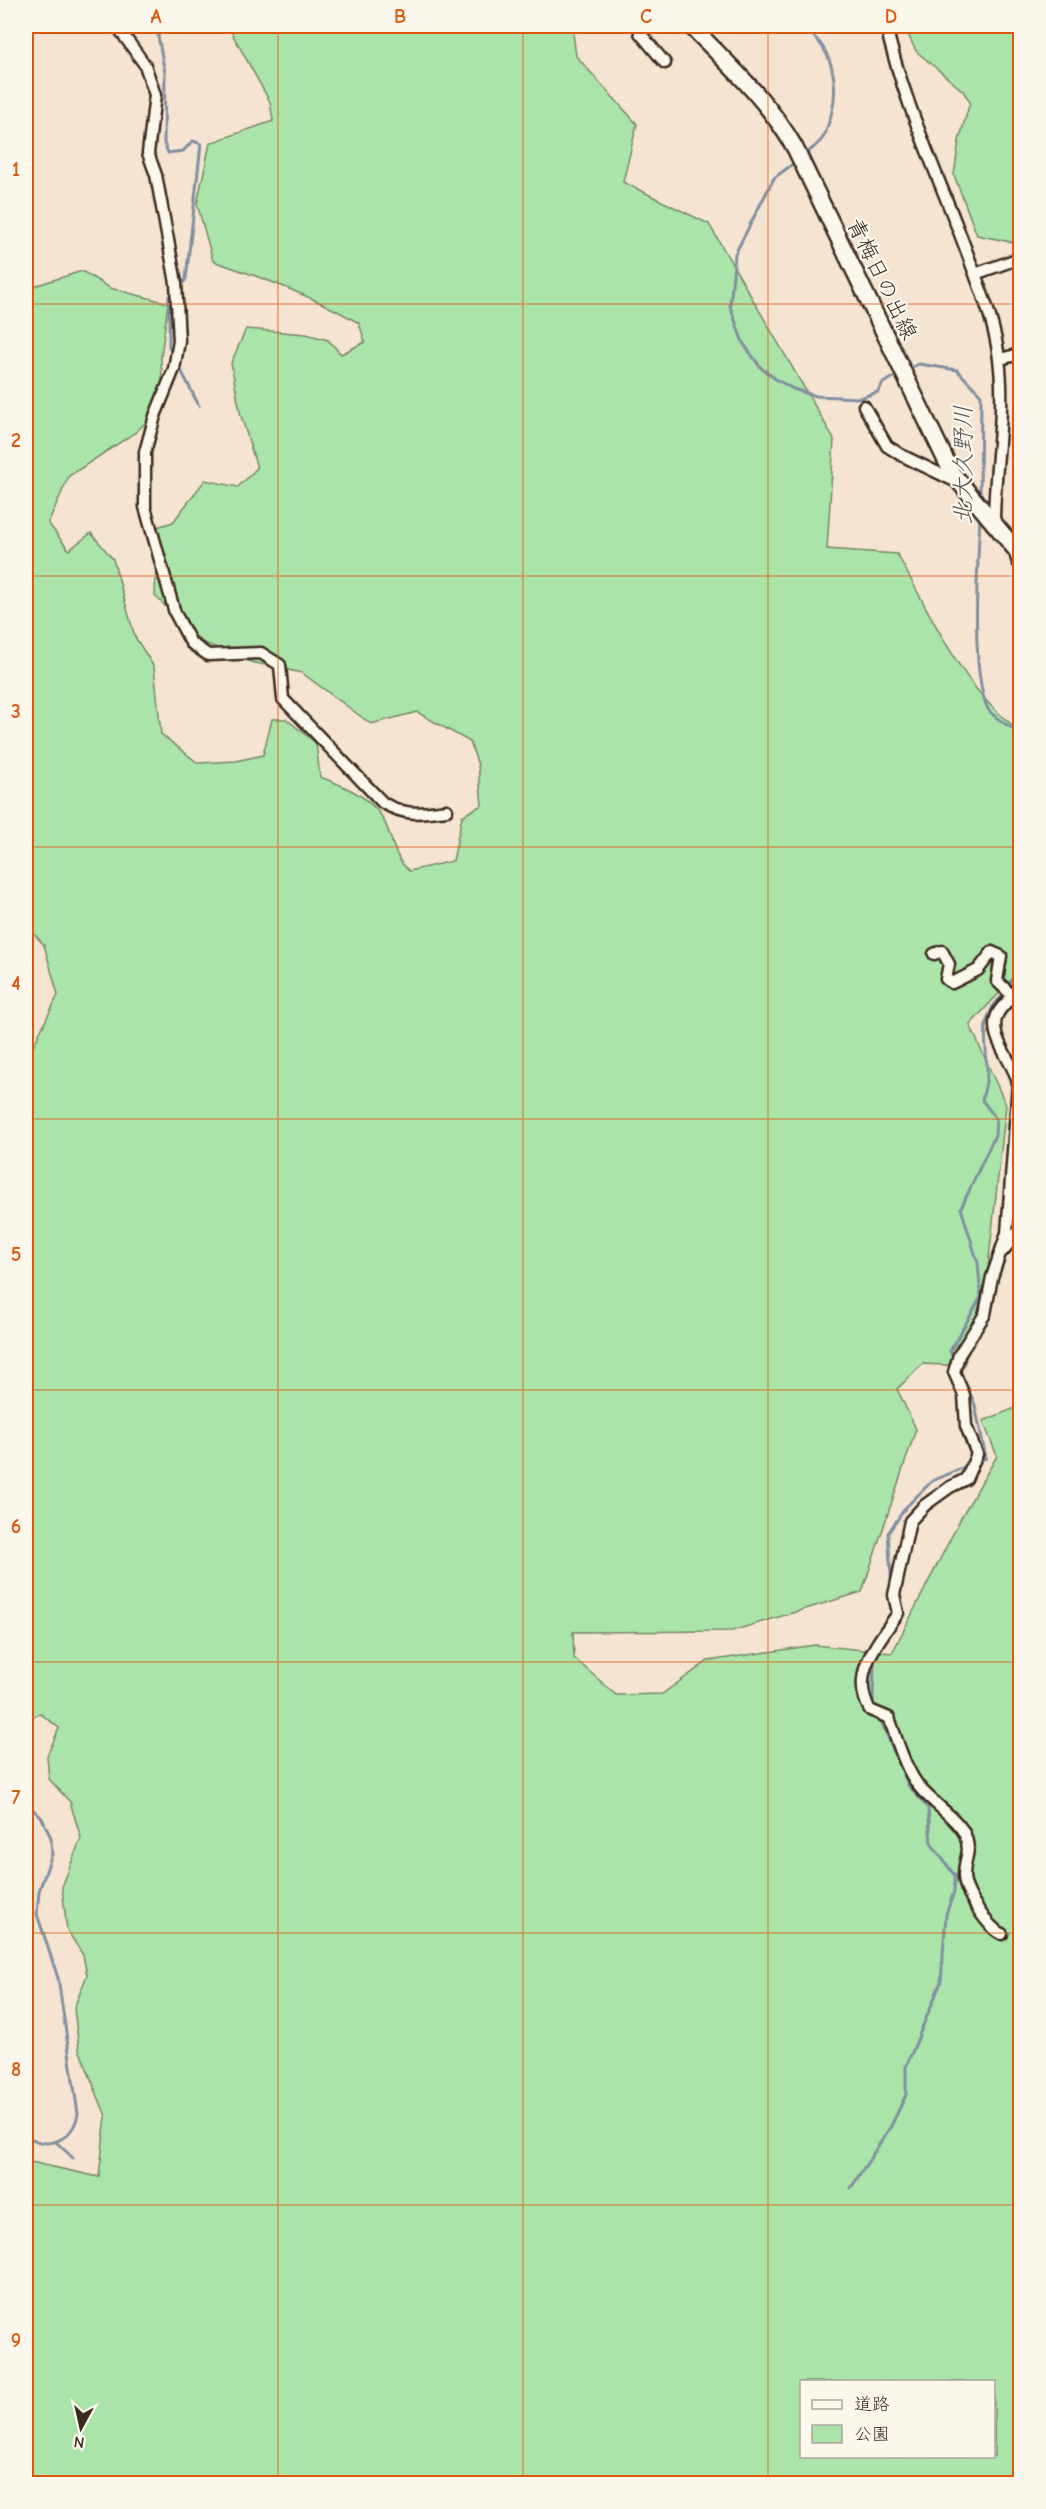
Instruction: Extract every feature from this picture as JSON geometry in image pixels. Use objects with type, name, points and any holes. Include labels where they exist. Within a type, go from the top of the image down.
[{"type":"main road","name":"青梅日の出線","points":[[691,26],[768,106],[795,148],[936,445],[959,483],[1017,551],[1020,561]]},
{"type":"street","points":[[117,26],[145,65],[154,95],[148,153],[156,175],[176,283],[178,353],[155,416],[145,452],[145,507],[175,613],[196,648],[208,654],[261,653],[280,665],[283,699],[383,803],[400,813],[447,810]]},
{"type":"street","points":[[645,26],[640,33],[665,63]]},
{"type":"street","points":[[886,26],[894,61],[904,89],[993,323],[1000,359],[1000,420],[990,519]]},
{"type":"street","points":[[975,274],[1020,258]]},
{"type":"street","points":[[1000,359],[1020,354]]},
{"type":"street","points":[[864,406],[887,446],[959,483]]},
{"type":"street","points":[[934,954],[942,951],[949,964],[946,979],[952,983],[978,970],[992,952],[1001,956],[997,981],[1018,996],[998,1013],[995,1025],[1001,1046],[1016,1073],[1018,1083],[1007,1233],[985,1314],[963,1347],[954,1372],[964,1395],[966,1426],[975,1447],[975,1461],[966,1479],[950,1487],[925,1505],[910,1521],[894,1595],[898,1613],[866,1663],[862,1684],[870,1710],[889,1718],[909,1770],[919,1787],[962,1827],[970,1848],[964,1876],[976,1906],[993,1930],[1002,1934]]},
{"type":"street","points":[[1000,1253],[1020,1230]]},
{"type":"green space","points":[[228,26],[572,26],[576,56],[637,124],[623,182],[709,224],[834,439],[827,549],[897,554],[965,674],[1000,714],[1020,730],[1020,949],[1012,979],[970,1025],[1006,1105],[987,1276],[964,1366],[923,1364],[897,1389],[916,1429],[862,1592],[732,1631],[573,1632],[574,1658],[616,1695],[662,1694],[708,1661],[815,1645],[892,1653],[962,1516],[997,1456],[983,1421],[1020,1406],[1020,2483],[26,2483],[26,2161],[99,2177],[106,2116],[79,2049],[74,2008],[87,1975],[83,1955],[67,1930],[62,1887],[81,1838],[70,1802],[49,1779],[47,1756],[59,1728],[41,1714],[26,1718],[26,1061],[58,995],[44,945],[26,925],[26,271],[34,286],[82,271],[110,288],[168,303],[161,357],[163,406],[136,432],[69,476],[48,523],[69,550],[91,533],[113,559],[135,637],[154,667],[161,734],[198,763],[236,761],[263,755],[272,719],[286,719],[316,743],[320,777],[354,792],[376,809],[386,824],[399,859],[409,871],[453,861],[462,816],[482,805],[478,765],[470,742],[417,712],[371,724],[302,673],[251,662],[202,642],[155,596],[157,527],[173,522],[205,480],[238,487],[257,468],[240,412],[231,363],[246,329],[306,334],[328,340],[341,354],[365,342],[359,323],[342,313],[288,288],[213,261],[197,204],[210,143],[273,121],[270,102]]},
{"type":"green space","points":[[904,26],[1020,26],[1020,244],[977,235],[954,175],[959,141],[970,102],[963,91],[916,51]]},
{"type":"waterway","points":[[162,26],[158,36],[165,73],[164,143],[168,153],[183,151],[193,141],[201,144],[186,279],[180,287]]},
{"type":"waterway","name":"北大久野川","points":[[798,26],[820,43],[832,67],[834,80],[833,108],[825,133],[805,155]]},
{"type":"waterway","name":"北大久野川","points":[[797,161],[774,178],[735,254],[730,306],[743,343],[761,368],[777,380],[793,389],[816,396],[860,398],[878,392],[883,383],[900,374]]},
{"type":"waterway","points":[[173,293],[169,296],[169,347],[173,356]]},
{"type":"waterway","points":[[178,364],[199,406]]},
{"type":"waterway","name":"北大久野川","points":[[908,369],[919,364],[957,370],[981,395],[980,498]]},
{"type":"waterway","name":"北大久野川","points":[[980,517],[977,644],[982,692],[990,712],[1020,734]]},
{"type":"waterway","points":[[1009,988],[1020,962]]},
{"type":"waterway","points":[[954,1359],[950,1351],[981,1297],[978,1263],[961,1208],[995,1135],[996,1119],[982,1100],[987,1075],[985,1039],[990,1011],[1005,993]]},
{"type":"waterway","points":[[958,1368],[975,1405],[986,1458],[978,1461]]},
{"type":"waterway","points":[[892,1589],[888,1533],[906,1507],[932,1481],[969,1465]]},
{"type":"waterway","points":[[876,1710],[873,1703],[874,1661],[891,1632]]},
{"type":"waterway","points":[[851,2188],[891,2126],[906,2095],[906,2067],[941,1982],[946,1914],[954,1892],[955,1876],[931,1843],[928,1808],[908,1785],[880,1719]]},
{"type":"waterway","points":[[26,1803],[42,1818],[51,1838],[52,1854],[39,1891],[37,1914],[58,1978],[78,2114],[71,2131],[58,2141],[42,2143],[26,2135]]},
{"type":"waterway","points":[[56,2142],[73,2158]]}]
